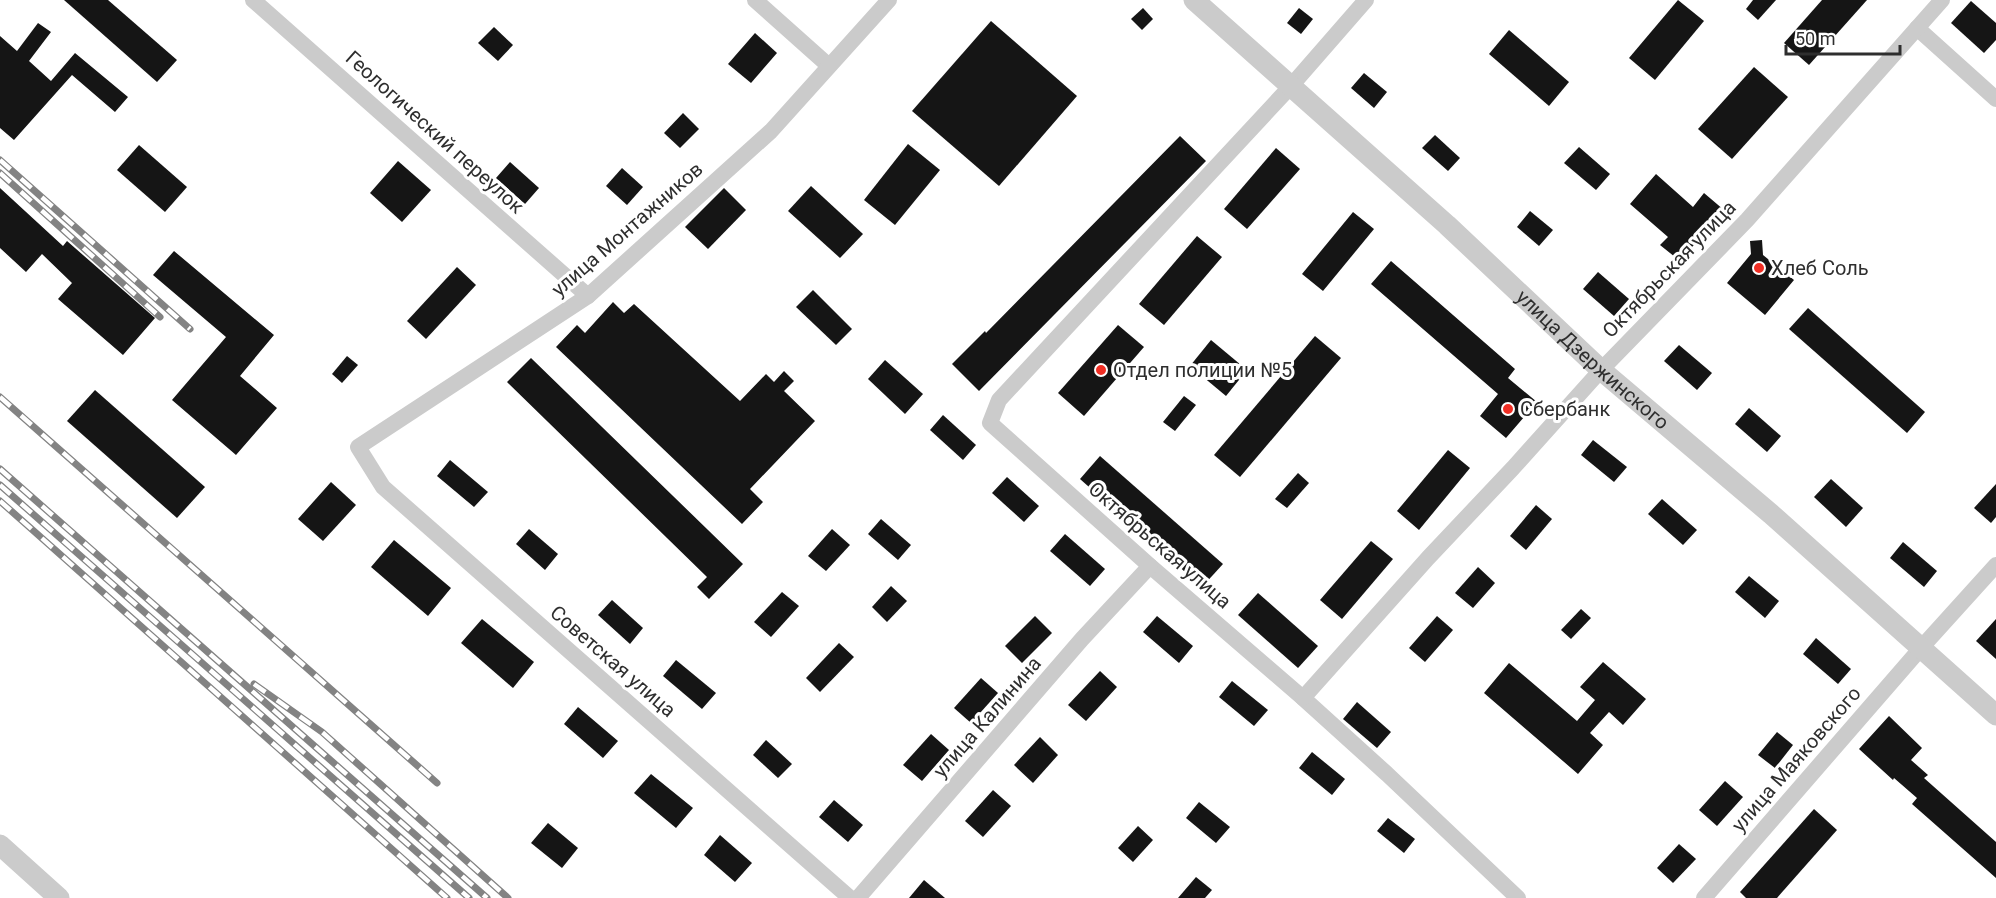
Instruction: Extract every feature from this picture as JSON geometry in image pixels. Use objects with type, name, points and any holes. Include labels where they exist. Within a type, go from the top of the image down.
[{"type":"street","points":[[755,0],[829,66]]},
{"type":"street","name":"улица Монтажников","points":[[358,447],[588,296],[771,131],[889,0]]},
{"type":"street","name":"улица Дзержинского","points":[[1194,0],[1447,225],[1601,370],[1771,514],[1996,715]]},
{"type":"street","points":[[1291,86],[1366,0]]},
{"type":"street","name":"Октябрьская улица","points":[[1303,698],[1601,370],[1747,220],[1942,0]]},
{"type":"street","name":"Геологический переулок","points":[[263,3],[588,296]]},
{"type":"street","points":[[1917,28],[1996,99]]},
{"type":"street","name":"Октябрьская улица","points":[[1291,86],[999,400],[990,423],[1150,566],[1303,698],[1518,898]]},
{"type":"street","name":"Советская улица","points":[[358,447],[383,487],[850,898]]},
{"type":"street","points":[[1921,648],[1996,565]]},
{"type":"street","name":"улица Калинина","points":[[858,898],[1082,639],[1150,566]]},
{"type":"street","name":"улица Маяковского","points":[[1704,898],[1921,648]]},
{"type":"street","points":[[0,845],[60,898]]},
{"type":"building","points":[[64,0],[108,0],[177,60],[157,82]]},
{"type":"building","points":[[1678,0],[1704,21],[1655,80],[1629,58]]},
{"type":"building","points":[[1753,0],[1776,0],[1758,20],[1746,9]]},
{"type":"building","points":[[1822,0],[1867,0],[1809,65],[1784,43]]},
{"type":"building","points":[[1971,1],[1996,23],[1996,40],[1984,53],[1951,23]]},
{"type":"building","points":[[1143,8],[1153,19],[1142,30],[1131,19]]},
{"type":"building","points":[[1299,8],[1313,19],[1301,34],[1287,23]]},
{"type":"building","points":[[991,21],[1077,96],[999,186],[912,111]]},
{"type":"building","points":[[38,23],[51,32],[29,61],[51,81],[75,53],[128,97],[115,112],[72,75],[14,140],[0,128],[0,36],[17,51]]},
{"type":"building","points":[[494,27],[513,45],[498,61],[478,43]]},
{"type":"building","points":[[1509,30],[1569,82],[1549,106],[1489,54]]},
{"type":"building","points":[[755,33],[777,53],[751,83],[728,64]]},
{"type":"building","points":[[1754,67],[1788,97],[1732,159],[1698,129]]},
{"type":"building","points":[[1364,73],[1387,92],[1374,108],[1351,88]]},
{"type":"building","points":[[683,113],[699,129],[680,148],[664,133]]},
{"type":"building","points":[[1435,135],[1460,158],[1448,171],[1422,148]]},
{"type":"building","points":[[1180,136],[1206,161],[979,391],[952,364],[985,331],[986,333]]},
{"type":"building","points":[[908,144],[940,170],[895,225],[864,200]]},
{"type":"building","points":[[139,145],[187,187],[165,212],[117,170]]},
{"type":"building","points":[[1579,147],[1610,174],[1596,190],[1564,163]]},
{"type":"building","points":[[1276,148],[1300,169],[1247,229],[1224,209]]},
{"type":"building","points":[[398,161],[431,190],[402,222],[370,193]]},
{"type":"building","points":[[510,162],[539,188],[525,204],[496,178]]},
{"type":"building","points":[[622,168],[643,187],[627,205],[606,186]]},
{"type":"building","points":[[1656,174],[1693,207],[1704,193],[1724,210],[1680,261],[1660,245],[1668,237],[1630,204]]},
{"type":"building","points":[[811,186],[863,234],[840,258],[788,211]]},
{"type":"building","points":[[0,188],[63,246],[67,241],[155,318],[123,355],[58,299],[72,283],[42,254],[26,272],[0,248]]},
{"type":"building","points":[[724,188],[746,210],[708,249],[685,227]]},
{"type":"building","points":[[1530,211],[1553,230],[1539,246],[1517,227]]},
{"type":"building","points":[[1353,212],[1374,229],[1323,291],[1302,274]]},
{"type":"building","points":[[1197,236],[1222,257],[1164,325],[1139,304]]},
{"type":"building","name":"Хлеб Соль","points":[[1762,240],[1763,255],[1794,280],[1765,315],[1727,283],[1751,254],[1750,241]]},
{"type":"building","points":[[174,251],[274,335],[240,376],[277,408],[236,455],[172,400],[226,337],[153,275]]},
{"type":"building","points":[[1391,261],[1515,369],[1508,378],[1537,402],[1506,438],[1480,416],[1498,394],[1371,284]]},
{"type":"building","points":[[457,267],[476,285],[426,339],[407,321]]},
{"type":"building","points":[[1598,272],[1629,299],[1614,316],[1583,289]]},
{"type":"building","points":[[813,290],[852,329],[836,345],[796,307]]},
{"type":"building","points":[[613,302],[624,313],[634,304],[740,401],[766,374],[774,382],[784,371],[794,381],[784,391],[815,421],[750,489],[763,502],[742,524],[556,347],[577,325],[585,333]]},
{"type":"building","points":[[1808,308],[1925,412],[1907,433],[1789,329]]},
{"type":"building","name":"Отдел полиции №5","points":[[1118,325],[1144,347],[1084,416],[1058,393]]},
{"type":"building","points":[[1315,336],[1341,358],[1240,477],[1214,455]]},
{"type":"building","points":[[1211,340],[1247,370],[1226,396],[1190,366]]},
{"type":"building","points":[[1679,345],[1712,373],[1697,390],[1664,361]]},
{"type":"building","points":[[347,356],[358,365],[342,383],[332,374]]},
{"type":"building","points":[[531,358],[743,564],[709,599],[697,587],[707,577],[507,382]]},
{"type":"building","points":[[885,360],[923,394],[905,414],[868,379]]},
{"type":"building","points":[[95,390],[205,487],[177,518],[67,421]]},
{"type":"building","points":[[1184,396],[1196,405],[1175,431],[1163,422]]},
{"type":"building","points":[[1749,408],[1781,436],[1767,452],[1735,424]]},
{"type":"building","points":[[943,415],[976,445],[963,460],[930,430]]},
{"type":"building","points":[[1593,440],[1627,467],[1614,482],[1581,455]]},
{"type":"building","points":[[1448,450],[1470,468],[1419,530],[1397,511]]},
{"type":"building","points":[[1100,456],[1223,564],[1202,587],[1080,479]]},
{"type":"building","points":[[450,460],[488,492],[474,507],[437,476]]},
{"type":"building","points":[[1298,473],[1309,483],[1287,508],[1275,499]]},
{"type":"building","points":[[1007,477],[1039,506],[1024,522],[992,493]]},
{"type":"building","points":[[1831,479],[1863,508],[1846,527],[1814,497]]},
{"type":"building","points":[[331,482],[356,505],[323,541],[298,519]]},
{"type":"building","points":[[1996,484],[1996,517],[1991,523],[1974,508]]},
{"type":"building","points":[[1662,499],[1697,530],[1683,545],[1648,514]]},
{"type":"building","points":[[1536,505],[1552,519],[1526,550],[1510,536]]},
{"type":"building","points":[[881,519],[911,545],[898,560],[868,534]]},
{"type":"building","points":[[529,529],[558,554],[545,570],[516,544]]},
{"type":"building","points":[[832,529],[850,545],[826,571],[808,556]]},
{"type":"building","points":[[1065,534],[1105,569],[1090,586],[1050,551]]},
{"type":"building","points":[[394,540],[451,588],[428,616],[371,567]]},
{"type":"building","points":[[1371,541],[1393,559],[1342,619],[1320,600]]},
{"type":"building","points":[[1903,542],[1937,571],[1924,587],[1890,558]]},
{"type":"building","points":[[1478,567],[1495,583],[1473,608],[1455,593]]},
{"type":"building","points":[[1749,576],[1779,601],[1765,618],[1735,592]]},
{"type":"building","points":[[891,586],[907,601],[887,622],[872,607]]},
{"type":"building","points":[[782,592],[799,606],[771,637],[754,622]]},
{"type":"building","points":[[1258,593],[1318,646],[1298,668],[1238,615]]},
{"type":"building","points":[[612,600],[643,628],[630,644],[598,615]]},
{"type":"building","points":[[1581,609],[1591,618],[1571,639],[1561,630]]},
{"type":"building","points":[[1035,616],[1052,633],[1022,663],[1005,646]]},
{"type":"building","points":[[1157,616],[1193,646],[1179,663],[1143,632]]},
{"type":"building","points":[[1437,616],[1453,630],[1425,662],[1409,648]]},
{"type":"building","points":[[482,619],[534,662],[513,688],[461,643]]},
{"type":"building","points":[[1996,619],[1996,659],[1976,641]]},
{"type":"building","points":[[1816,638],[1851,669],[1838,684],[1803,654]]},
{"type":"building","points":[[839,643],[854,657],[820,692],[806,678]]},
{"type":"building","points":[[676,660],[716,693],[702,709],[663,676]]},
{"type":"building","points":[[1603,662],[1646,699],[1623,725],[1609,712],[1590,733],[1603,745],[1578,774],[1484,693],[1509,663],[1577,721],[1595,700],[1580,687]]},
{"type":"building","points":[[1100,671],[1117,687],[1086,721],[1068,705]]},
{"type":"building","points":[[981,678],[998,693],[971,723],[954,708]]},
{"type":"building","points":[[1232,681],[1268,710],[1254,726],[1219,697]]},
{"type":"building","points":[[1357,702],[1391,732],[1377,748],[1343,719]]},
{"type":"building","points":[[578,707],[618,741],[603,758],[564,724]]},
{"type":"building","points":[[1889,716],[1922,748],[1911,760],[1928,775],[1924,778],[1996,842],[1996,878],[1912,804],[1917,798],[1859,749]]},
{"type":"building","points":[[1777,732],[1793,745],[1775,768],[1758,755]]},
{"type":"building","points":[[931,734],[949,750],[922,781],[903,765]]},
{"type":"building","points":[[1040,737],[1058,755],[1033,783],[1014,765]]},
{"type":"building","points":[[766,740],[792,764],[778,778],[753,755]]},
{"type":"building","points":[[1312,752],[1345,779],[1332,795],[1299,768]]},
{"type":"building","points":[[651,774],[693,808],[676,828],[634,793]]},
{"type":"building","points":[[1725,781],[1743,797],[1717,826],[1699,810]]},
{"type":"building","points":[[993,790],[1011,806],[983,837],[965,821]]},
{"type":"building","points":[[834,800],[863,825],[848,842],[819,817]]},
{"type":"building","points":[[1199,802],[1230,827],[1216,843],[1186,818]]},
{"type":"building","points":[[1814,809],[1837,830],[1777,898],[1746,898],[1740,892]]},
{"type":"building","points":[[1388,818],[1415,839],[1404,853],[1377,831]]},
{"type":"building","points":[[548,823],[578,848],[562,868],[531,843]]},
{"type":"building","points":[[1138,826],[1153,840],[1133,862],[1118,848]]},
{"type":"building","points":[[720,835],[752,863],[735,882],[704,855]]},
{"type":"building","points":[[1679,844],[1696,859],[1673,883],[1657,868]]},
{"type":"building","points":[[1196,877],[1212,890],[1205,898],[1178,898]]},
{"type":"building","points":[[924,880],[945,898],[909,898]]},
{"type":"railway","points":[[0,160],[190,329]]},
{"type":"railway","points":[[0,173],[160,317]]},
{"type":"railway","points":[[0,397],[437,783]]},
{"type":"railway","points":[[0,469],[487,898]]},
{"type":"railway","points":[[0,485],[469,898]]},
{"type":"railway","points":[[0,501],[447,898]]},
{"type":"railway","points":[[254,684],[322,732],[508,898]]},
{"type":"place","name":"Хлеб Соль","points":[[1759,268]]},
{"type":"place","name":"Отдел полиции №5","points":[[1101,370]]},
{"type":"place","name":"Сбербанк","points":[[1508,409]]}]
